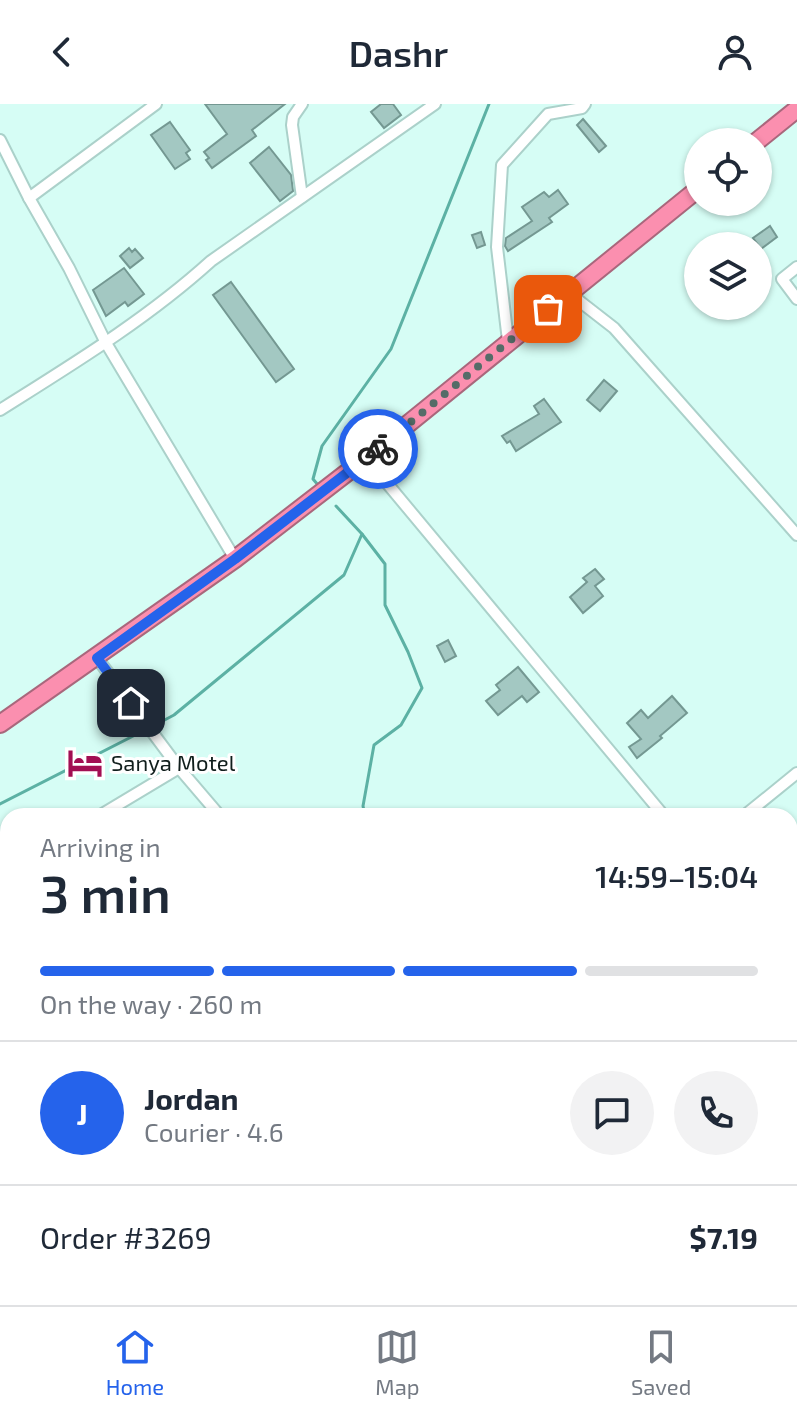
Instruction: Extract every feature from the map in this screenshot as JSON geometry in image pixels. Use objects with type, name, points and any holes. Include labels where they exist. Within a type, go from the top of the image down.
[{"type":"highway","points":[[772,129],[797,109]]},
{"type":"highway","points":[[0,724],[235,559],[366,458],[684,200]]},
{"type":"street","points":[[29,198],[156,104]]},
{"type":"street","points":[[302,104],[293,117],[292,125],[302,197]]},
{"type":"street","points":[[0,410],[106,343],[190,281],[211,261],[435,104]]},
{"type":"street","points":[[508,341],[497,247],[502,165],[548,114],[582,108],[585,104]]},
{"type":"street","points":[[0,140],[106,343],[235,559]]},
{"type":"street","points":[[797,267],[782,279],[797,299]]},
{"type":"street","points":[[569,293],[614,328],[797,535]]},
{"type":"street","points":[[366,458],[657,808]]},
{"type":"street","points":[[97,658],[179,768],[213,808]]},
{"type":"street","points":[[112,808],[179,768]]},
{"type":"street","points":[[754,808],[797,773]]},
{"type":"building","points":[[205,104],[285,104],[252,130],[256,136],[212,168],[204,152],[227,134]]},
{"type":"building","points":[[381,104],[393,104],[401,115],[384,128],[371,112]]},
{"type":"building","points":[[583,119],[606,146],[599,152],[577,125]]},
{"type":"building","points":[[170,122],[190,150],[186,153],[190,159],[175,169],[151,135]]},
{"type":"building","points":[[269,147],[291,175],[293,191],[280,201],[250,163]]},
{"type":"building","points":[[558,190],[568,204],[549,218],[552,222],[508,251],[506,238],[532,221],[522,207],[544,192],[549,197]]},
{"type":"building","points":[[770,226],[777,237],[772,241],[772,232],[762,232]]},
{"type":"building","points":[[481,232],[485,245],[477,248],[472,235]]},
{"type":"building","points":[[129,248],[132,252],[135,249],[143,258],[130,268],[120,256]]},
{"type":"building","points":[[124,268],[144,294],[128,306],[125,302],[106,316],[93,290]]},
{"type":"building","points":[[231,282],[294,369],[276,382],[213,295]]},
{"type":"building","points":[[604,380],[617,391],[600,411],[587,400]]},
{"type":"building","points":[[544,399],[561,422],[516,451],[510,441],[507,443],[502,436],[539,414],[534,406]]},
{"type":"building","points":[[595,569],[604,579],[595,586],[603,596],[583,613],[570,597],[587,582],[583,578]]},
{"type":"building","points":[[448,640],[456,656],[445,662],[437,646]]},
{"type":"building","points":[[518,667],[539,692],[527,702],[522,696],[498,715],[486,701],[500,690],[496,685]]},
{"type":"building","points":[[672,696],[687,713],[637,758],[629,747],[641,739],[627,723],[641,710],[648,718]]},
{"type":"waterway","points":[[318,485],[313,479],[322,446],[391,349],[489,104]]},
{"type":"waterway","points":[[157,724],[174,715],[344,575],[362,534],[336,506]]},
{"type":"waterway","points":[[362,534],[385,564],[385,605],[422,688],[401,725],[374,745],[363,808]]},
{"type":"waterway","points":[[0,804],[141,732]]},
{"type":"way so far","points":[[378,449],[548,309]]},
{"type":"place","name":"Sanya Motel","points":[[85,763]]},
{"type":"route","points":[[131,703],[97,658],[235,559],[378,449]]}]
